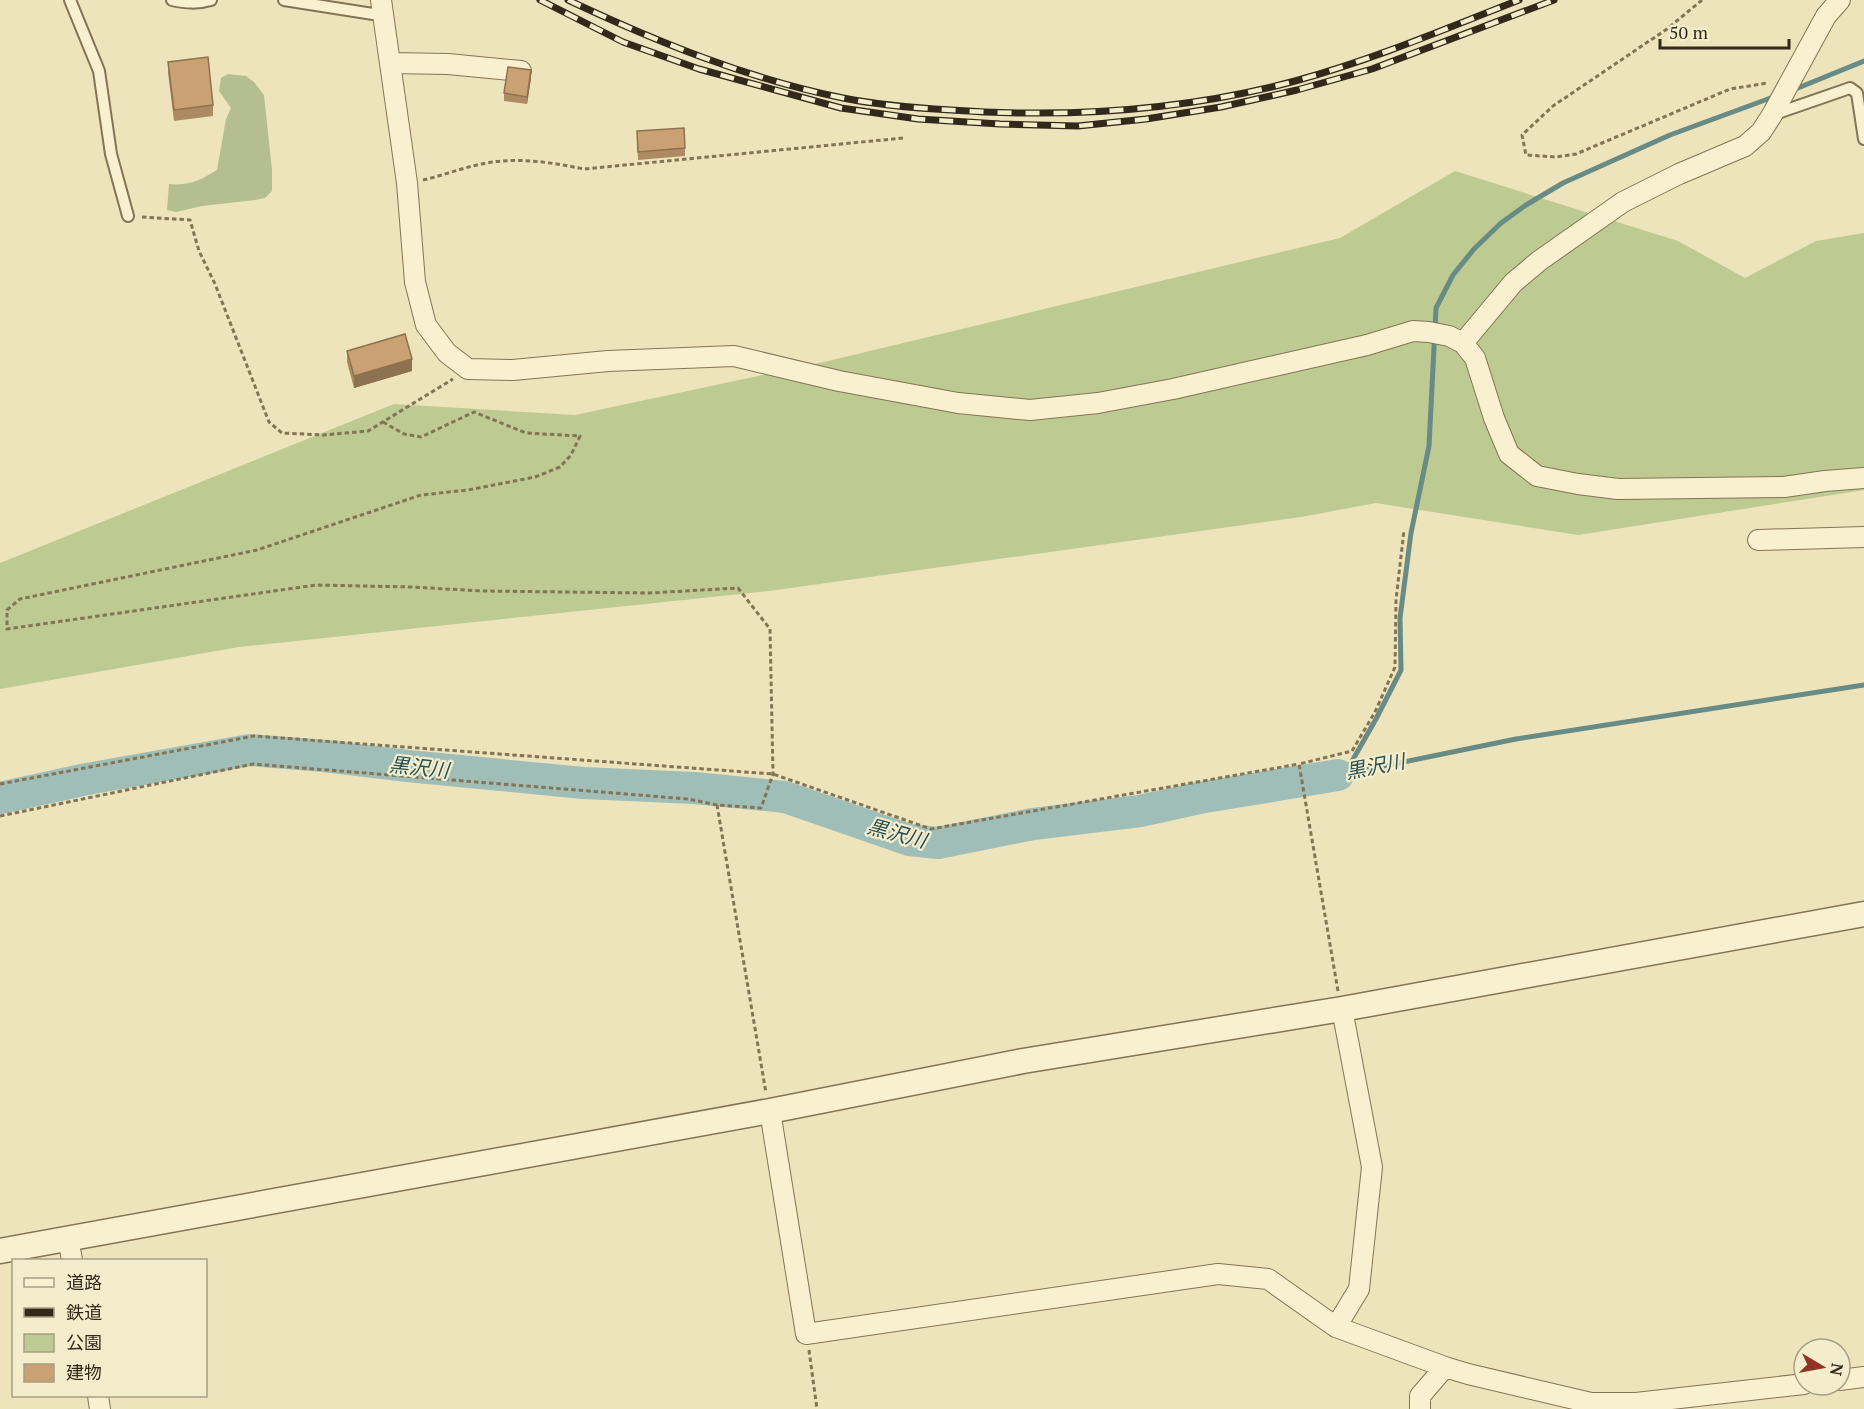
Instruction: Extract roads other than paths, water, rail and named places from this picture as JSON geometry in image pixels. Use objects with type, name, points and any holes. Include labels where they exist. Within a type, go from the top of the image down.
[{"type":"street","points":[[1463,343],[1513,283],[1539,261],[1623,202],[1679,174],[1745,146],[1761,132],[1775,111],[1826,16],[1840,0]]},
{"type":"street","points":[[382,7],[407,183],[415,282],[426,326],[447,353],[468,369],[513,370],[608,361],[734,356],[839,381],[958,403],[1030,410],[1098,403],[1173,389],[1367,345],[1413,331],[1449,336],[1463,343],[1475,358],[1494,418],[1509,454],[1537,476],[1618,489],[1784,487],[1864,478]]},
{"type":"street","points":[[390,63],[448,64],[521,71]]},
{"type":"street","points":[[1758,540],[1864,537]]},
{"type":"street","points":[[0,1251],[70,1249],[1023,1061],[1342,1009],[1864,914]]},
{"type":"street","points":[[1335,1327],[1359,1289],[1372,1167],[1342,1009]]},
{"type":"street","points":[[770,1111],[806,1334],[1218,1274],[1268,1280],[1335,1327],[1445,1367],[1591,1403],[1692,1403],[1792,1386]]},
{"type":"street","points":[[1420,1409],[1420,1396],[1445,1367]]},
{"type":"lane","points":[[69,0],[99,70],[111,154],[128,216]]},
{"type":"lane","points":[[172,0],[199,3],[211,0]]},
{"type":"lane","points":[[284,0],[373,14],[382,7]]},
{"type":"lane","points":[[1775,111],[1850,88],[1857,93],[1864,139]]},
{"type":"waterway","points":[[1793,90],[1864,61]]},
{"type":"waterway","points":[[1338,775],[1351,763],[1401,670],[1400,618],[1411,533],[1429,446],[1436,308],[1453,275],[1474,249],[1501,223],[1563,183],[1670,135],[1776,96]]},
{"type":"waterway","name":"黒沢川","points":[[1340,775],[1516,739],[1864,685]]},
{"type":"waterway","name":"黒沢川","points":[[0,798],[87,779],[250,750],[583,783],[694,788],[785,797],[909,840],[938,843],[1033,824],[1140,811],[1199,798],[1338,775]]},
{"type":"railway","points":[[540,0],[623,42],[699,69],[841,108],[918,119],[1078,126],[1146,119],[1221,107],[1297,90],[1372,69],[1554,0]]},
{"type":"railway","points":[[568,0],[702,57],[807,90],[897,106],[1038,113],[1124,110],[1253,91],[1352,64],[1519,0]]}]
